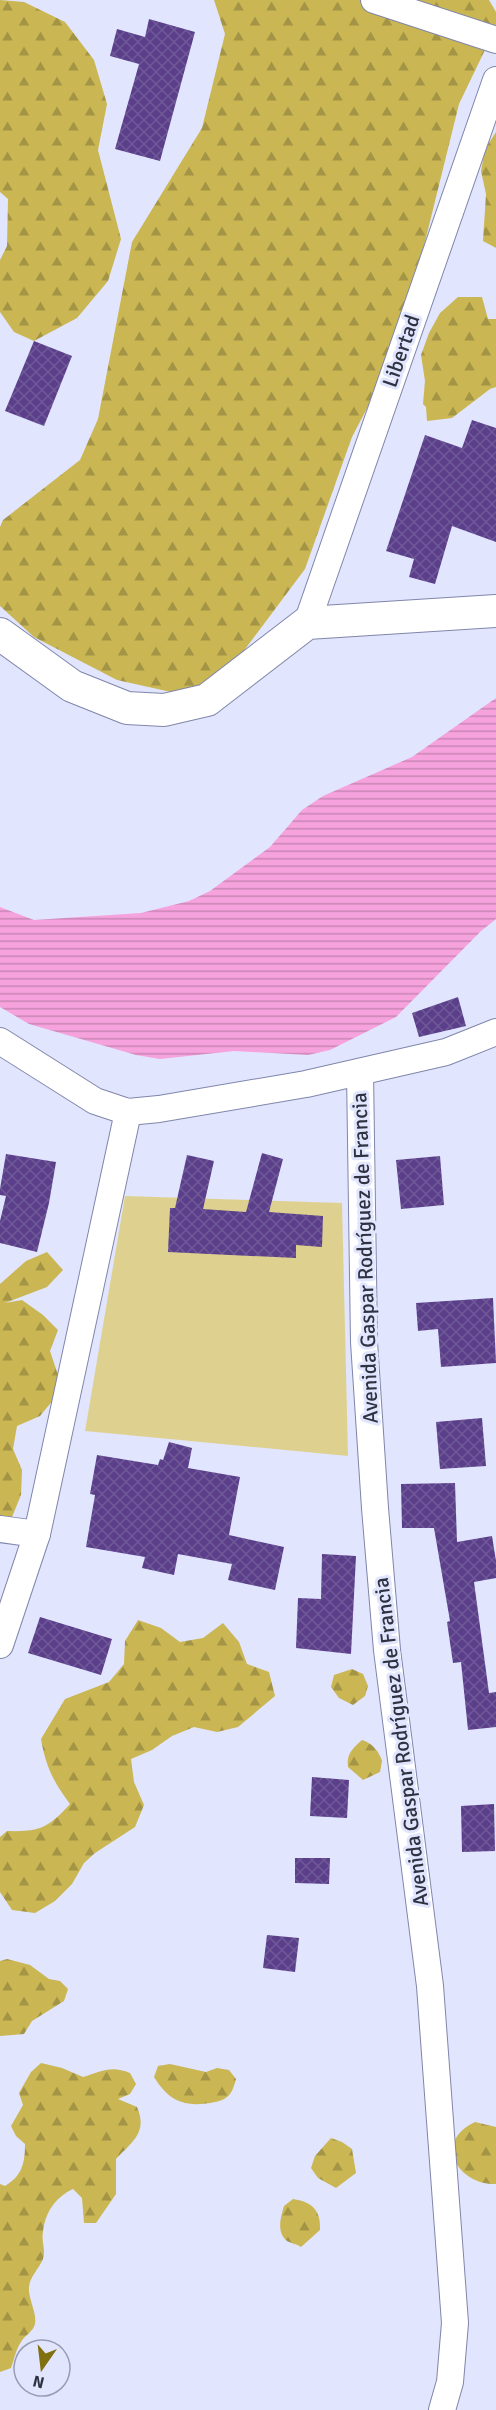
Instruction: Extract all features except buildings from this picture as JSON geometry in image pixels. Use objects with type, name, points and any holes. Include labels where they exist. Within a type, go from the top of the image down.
[{"type":"street","points":[[374,0],[496,40]]},
{"type":"street","name":"Libertad","points":[[307,623],[496,80]]},
{"type":"street","points":[[0,634],[72,686],[127,708],[164,710],[207,700],[307,623],[496,611]]},
{"type":"street","points":[[0,1041],[95,1101],[128,1112],[159,1110],[306,1084],[446,1052],[496,1032]]},
{"type":"street","name":"Avenida Gaspar Rodríguez de Francia","points":[[360,1072],[364,1342],[375,1508],[387,1650],[430,1986],[455,2323],[450,2382],[442,2410]]},
{"type":"street","points":[[0,1645],[37,1534],[128,1112]]},
{"type":"street","points":[[0,1529],[37,1534]]},
{"type":"shaded area","points":[[496,698],[496,919],[481,931],[396,1017],[330,1050],[308,1055],[234,1051],[160,1059],[136,1055],[29,1024],[0,1007],[0,907],[34,920],[141,913],[189,901],[210,891],[270,847],[302,810],[323,796],[412,757]]},
{"type":"shaded area","points":[[125,1196],[342,1203],[348,1456],[85,1431]]},
{"type":"green space","points":[[0,0],[24,2],[65,22],[94,60],[107,104],[98,150],[121,239],[108,281],[77,318],[34,341],[14,332],[0,312],[0,260],[7,246],[8,199],[0,192]]},
{"type":"green space","points":[[214,0],[489,0],[496,12],[496,27],[459,104],[399,347],[352,437],[305,569],[207,700],[117,680],[34,637],[0,606],[0,527],[3,520],[80,460],[98,419],[132,242],[202,128],[225,34]]},
{"type":"green space","points":[[496,132],[496,248],[483,241],[486,194],[481,171],[485,149]]},
{"type":"green space","points":[[458,297],[482,297],[488,319],[496,319],[496,387],[490,389],[452,418],[427,421],[426,407],[423,404],[425,381],[421,355],[440,313]]},
{"type":"green space","points":[[47,1252],[63,1270],[47,1287],[5,1303],[22,1300],[43,1315],[58,1330],[50,1351],[58,1375],[54,1399],[40,1416],[17,1426],[13,1449],[22,1470],[21,1495],[12,1517],[0,1523],[0,1284],[26,1261]]},
{"type":"green space","points":[[138,1620],[161,1628],[180,1642],[203,1638],[223,1623],[239,1642],[247,1664],[269,1672],[275,1696],[238,1727],[217,1732],[194,1727],[172,1736],[152,1750],[131,1759],[134,1782],[144,1805],[135,1827],[95,1853],[84,1863],[72,1884],[55,1901],[35,1913],[12,1910],[0,1892],[0,1837],[7,1831],[28,1831],[43,1827],[70,1804],[51,1773],[41,1739],[65,1699],[109,1682],[124,1664],[125,1641]]},
{"type":"green space","points":[[352,1669],[363,1674],[368,1686],[365,1696],[353,1705],[339,1698],[331,1687],[334,1675]]},
{"type":"green space","points":[[362,1740],[375,1748],[382,1761],[380,1772],[363,1780],[348,1767],[351,1752]]},
{"type":"green space","points":[[7,1959],[30,1965],[49,1979],[60,1981],[68,1989],[64,2001],[32,2021],[24,2034],[0,2036],[0,1961]]},
{"type":"green space","points":[[41,2063],[62,2068],[83,2077],[112,2069],[130,2073],[136,2084],[130,2094],[118,2099],[137,2107],[141,2123],[133,2142],[116,2159],[116,2194],[96,2223],[84,2223],[82,2198],[73,2189],[61,2196],[49,2212],[44,2225],[43,2259],[29,2287],[35,2324],[25,2338],[12,2338],[11,2368],[0,2372],[0,2184],[5,2186],[11,2182],[21,2168],[25,2144],[16,2136],[11,2126],[23,2105],[19,2093],[31,2072]]},
{"type":"green space","points":[[170,2064],[206,2072],[217,2068],[229,2070],[236,2079],[231,2093],[224,2099],[203,2104],[186,2103],[169,2095],[154,2077],[158,2066]]},
{"type":"green space","points":[[475,2122],[496,2127],[496,2184],[483,2183],[471,2178],[456,2162],[453,2151],[455,2141],[462,2131]]},
{"type":"green space","points":[[331,2138],[352,2149],[356,2173],[336,2188],[318,2178],[311,2168],[315,2156]]},
{"type":"green space","points":[[293,2199],[311,2205],[320,2223],[320,2230],[301,2247],[287,2241],[280,2229],[284,2206]]}]
